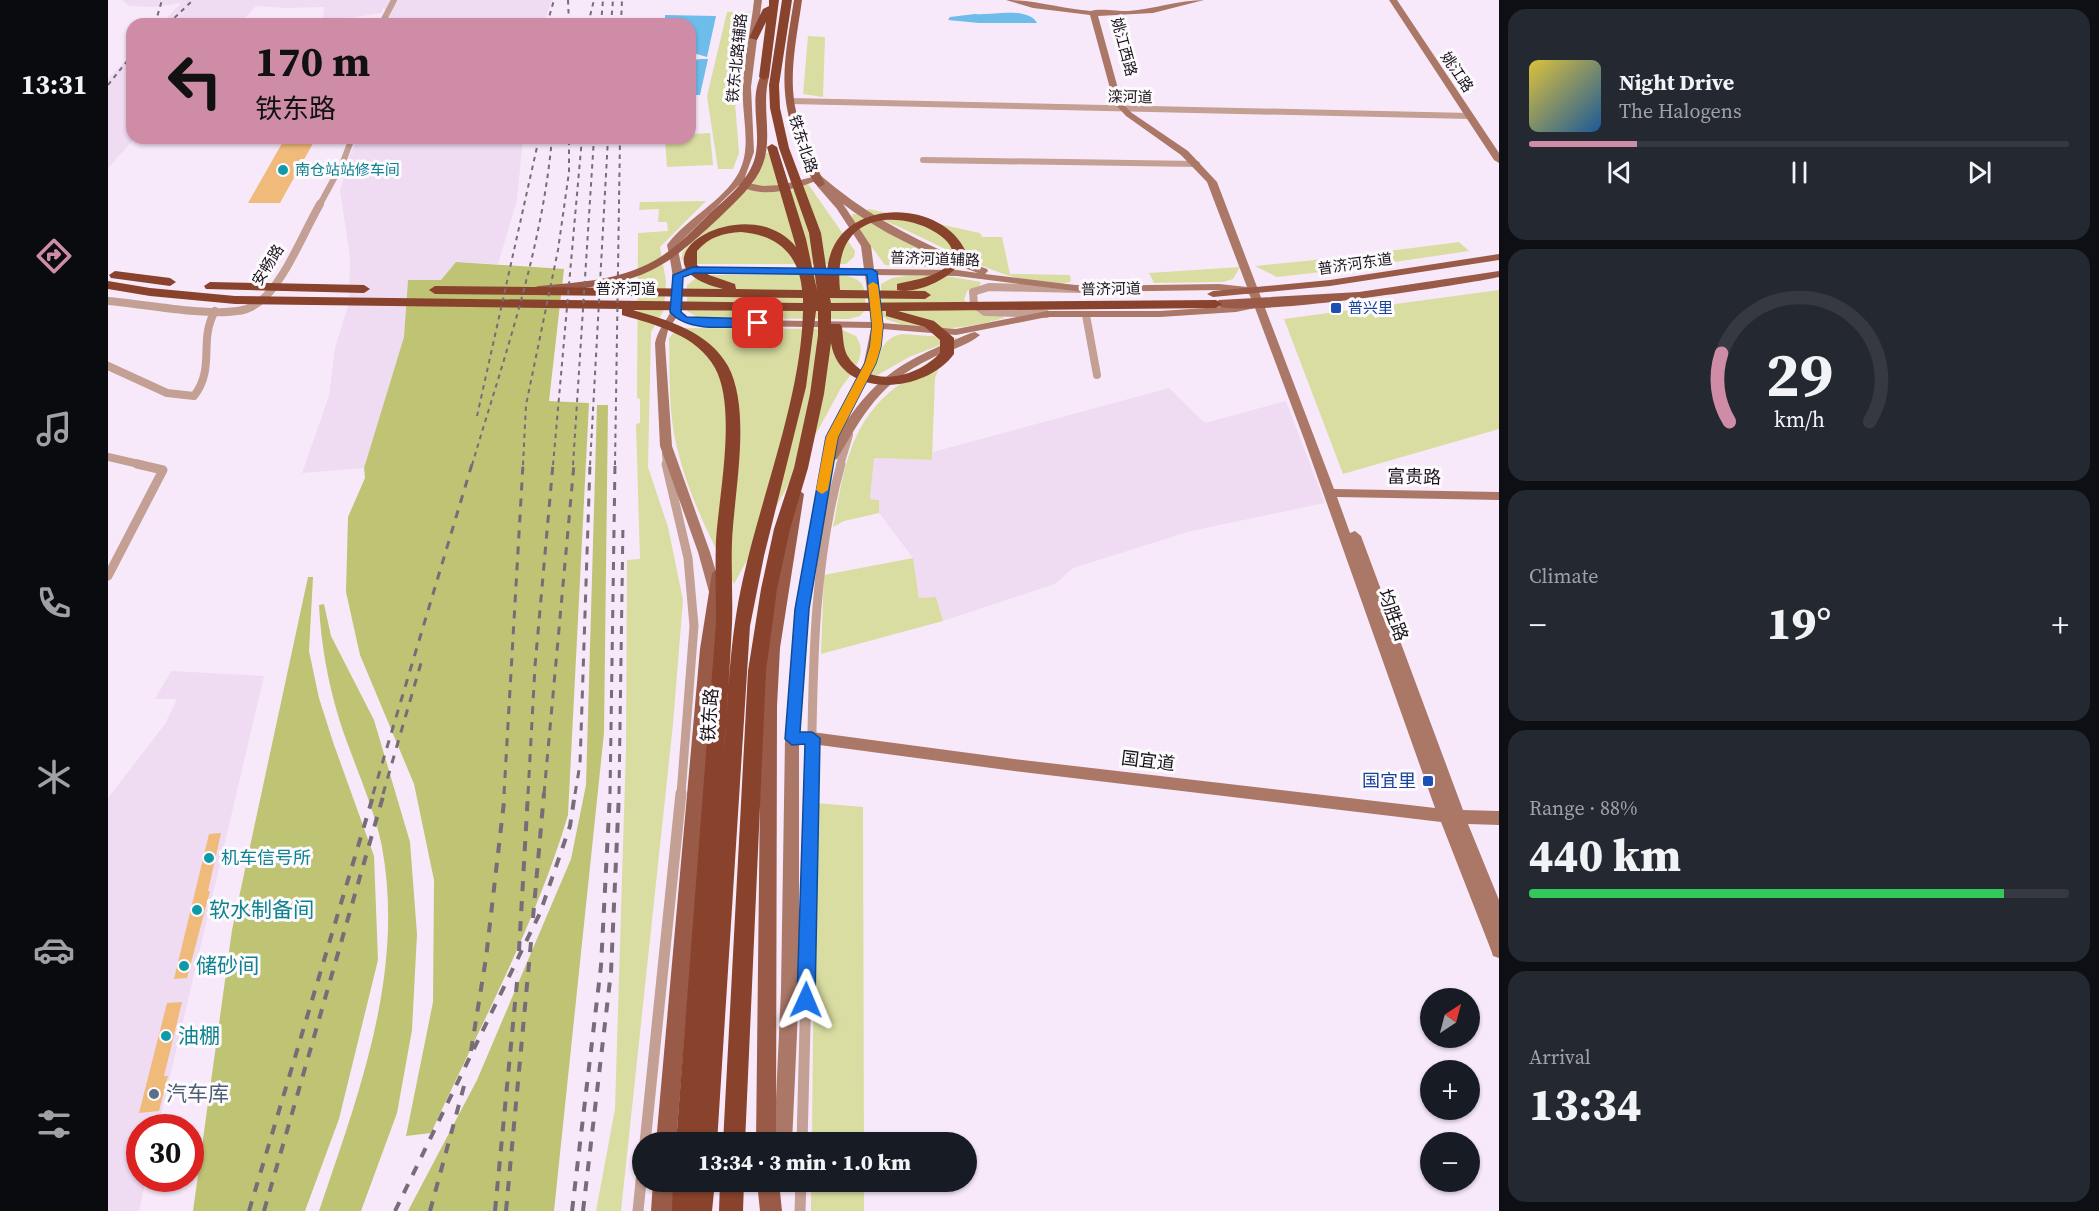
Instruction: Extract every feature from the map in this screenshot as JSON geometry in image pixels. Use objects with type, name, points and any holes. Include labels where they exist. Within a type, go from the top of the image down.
[{"type":"highway","points":[[754,38],[773,0]]},
{"type":"highway","name":"铁东北路","points":[[773,0],[764,77],[768,132],[802,242],[805,270],[816,297]]},
{"type":"highway","points":[[788,0],[792,34]]},
{"type":"highway","name":"铁东北路","points":[[788,0],[774,85],[775,108],[784,148],[815,233],[816,297]]},
{"type":"highway","points":[[832,277],[842,238],[855,226],[870,221],[899,217],[925,222],[944,231],[956,245],[958,253],[956,264],[935,279],[917,285],[848,299]]},
{"type":"highway","points":[[787,293],[724,286],[708,281],[693,269],[690,263],[692,251],[699,241],[714,234],[742,229],[757,231],[784,241],[805,270]]},
{"type":"highway","points":[[815,233],[824,248],[832,277],[834,327],[841,356],[851,367],[872,377],[898,380],[917,378],[939,367],[946,358],[949,346],[946,339],[930,324],[914,317],[848,299]]},
{"type":"highway","name":"普济河道","points":[[108,274],[224,286],[518,292],[787,293],[848,299]]},
{"type":"highway","name":"普济河道","points":[[108,285],[244,299],[576,306],[848,299],[1215,299]]},
{"type":"highway","points":[[816,297],[825,335],[818,394]]},
{"type":"highway","name":"铁东路","points":[[707,1132],[742,626],[749,582],[798,393],[807,326],[816,297]]},
{"type":"highway","points":[[576,306],[631,312],[663,322],[691,337],[718,361],[728,381],[732,398],[724,543],[724,623],[688,1132]]},
{"type":"highway","points":[[735,1132],[757,671],[771,579],[818,394],[828,364],[834,327]]},
{"type":"highway","points":[[684,1211],[685,1192]]},
{"type":"highway","points":[[700,1211],[702,1192]]},
{"type":"highway","points":[[731,1211],[732,1192]]},
{"type":"main road","points":[[798,0],[792,34],[790,101],[795,121],[819,181]]},
{"type":"main road","points":[[518,292],[607,281],[632,275],[667,258],[684,244],[744,187],[755,171],[761,150],[758,100],[764,77]]},
{"type":"main road","name":"普济河东道","points":[[1260,297],[1499,257]]},
{"type":"main road","name":"普济河东道","points":[[1215,299],[1361,295],[1499,274]]},
{"type":"main road","points":[[766,1132],[764,1072],[772,660],[801,468]]},
{"type":"main road","name":"铁东路","points":[[667,1132],[674,1033],[716,594],[724,543]]},
{"type":"main road","points":[[662,1211],[663,1192]]},
{"type":"main road","points":[[769,1192],[772,1211]]},
{"type":"street","points":[[385,18],[394,0]]},
{"type":"street","name":"铁东北路辅路","points":[[740,176],[750,153],[751,133],[747,120],[748,79],[759,0]]},
{"type":"street","points":[[1010,0],[1051,9],[1096,13],[1156,10],[1200,0]]},
{"type":"street","points":[[1019,0],[1096,13],[1150,8],[1189,0]]},
{"type":"street","name":"姚江路","points":[[1393,0],[1499,160]]},
{"type":"street","name":"姚江西路","points":[[1096,13],[1124,109]]},
{"type":"street","name":"滦河道","points":[[790,101],[1470,116]]},
{"type":"street","points":[[1124,109],[1197,164],[1212,182],[1260,297]]},
{"type":"street","points":[[1124,109],[1185,148],[1209,169],[1219,184],[1260,297]]},
{"type":"street","name":"安畅路","points":[[108,301],[215,311],[238,311],[253,306],[266,296],[281,274],[343,162],[350,144]]},
{"type":"street","points":[[923,160],[1197,164]]},
{"type":"street","points":[[676,312],[678,275],[672,245],[728,192],[740,176],[744,184],[771,189],[789,188],[819,181],[835,195],[882,226],[976,268],[1014,281]]},
{"type":"street","name":"铁东北路","points":[[819,181],[841,207],[866,246],[872,272]]},
{"type":"street","name":"普济河道辅路","points":[[678,275],[693,270],[957,273],[1083,289]]},
{"type":"street","points":[[784,1132],[790,990],[792,739],[802,609],[825,472],[837,424],[870,363],[877,326],[872,272]]},
{"type":"street","name":"普济河道辅路","points":[[989,287],[1083,289],[1219,287],[1260,297],[1236,309],[1086,315],[985,312],[974,304],[973,292],[989,287]]},
{"type":"street","name":"均胜路","points":[[1260,297],[1334,493],[1499,950]]},
{"type":"street","points":[[108,366],[166,393],[194,396],[203,387],[206,378],[206,322],[215,311]]},
{"type":"street","name":"普济河道辅路","points":[[676,312],[683,319],[694,322],[877,326],[956,332],[1047,314]]},
{"type":"street","name":"铁东路","points":[[676,312],[663,330],[660,343],[666,446],[701,542],[724,623]]},
{"type":"street","points":[[1086,315],[1097,375]]},
{"type":"street","points":[[825,472],[856,414],[875,390],[897,372],[929,354],[999,325]]},
{"type":"street","points":[[802,1132],[814,670],[823,556],[835,482],[856,414]]},
{"type":"street","points":[[646,1132],[680,806],[694,626],[688,558],[667,475],[666,446]]},
{"type":"street","points":[[108,457],[163,470],[111,562],[108,576]]},
{"type":"street","name":"富贵路","points":[[1334,493],[1499,496]]},
{"type":"street","name":"国宜道","points":[[792,739],[812,738],[1014,765],[1452,816],[1499,818]]},
{"type":"street","name":"均胜路","points":[[1452,816],[1499,920]]},
{"type":"street","points":[[638,1211],[640,1192]]},
{"type":"street","points":[[772,1211],[776,1192]]},
{"type":"street","points":[[801,1192],[801,1211]]},
{"type":"shaded area","points":[[122,0],[552,0],[545,18],[388,18],[389,15],[383,7],[382,13],[348,18],[323,18],[324,7],[256,6],[245,18],[167,18],[181,3],[153,7],[129,6]]},
{"type":"shaded area","points":[[126,60],[126,144],[130,144],[108,168],[108,79]]},
{"type":"shaded area","points":[[355,144],[522,144],[517,200],[498,264],[456,262],[441,280],[408,281],[404,337],[364,468],[302,473],[329,396],[335,348],[349,303],[350,257],[340,190],[350,161],[348,159]]},
{"type":"shaded area","points":[[1169,388],[1205,423],[1286,401],[1325,503],[1191,531],[1073,568],[1055,584],[943,621],[936,597],[919,598],[913,558],[879,513],[879,500],[870,499],[874,458],[932,460],[933,452]]},
{"type":"shaded area","points":[[171,671],[264,676],[161,1114],[126,1114],[126,1192],[143,1192],[139,1211],[108,1211],[108,798],[165,724],[177,699],[155,699]]},
{"type":"green space","points":[[727,12],[750,12],[734,89],[739,153],[733,169],[718,169],[707,96]]},
{"type":"green space","points":[[808,36],[825,37],[823,97],[803,94]]},
{"type":"green space","points":[[710,133],[713,165],[667,167],[665,144],[696,144],[696,134]]},
{"type":"green space","points":[[765,153],[769,153],[781,187],[751,186],[763,165]]},
{"type":"green space","points":[[808,184],[855,251],[854,257],[846,264],[695,264],[681,259],[683,251],[748,188],[794,190]]},
{"type":"green space","points":[[706,201],[660,247],[666,281],[664,310],[651,332],[648,467],[668,527],[683,600],[673,724],[621,1211],[596,1211],[615,1109],[626,748],[627,560],[640,559],[636,424],[640,423],[640,399],[637,398],[638,233],[668,231],[667,222],[658,222],[659,209],[639,210],[640,202]]},
{"type":"green space","points":[[869,209],[980,233],[982,237],[1002,237],[1010,274],[1070,275],[1071,282],[1053,284],[1033,282],[990,269],[877,217],[866,211]]},
{"type":"green space","points":[[861,213],[907,243],[961,269],[885,265],[853,222],[852,214]]},
{"type":"green space","points":[[1459,242],[1469,251],[1374,265],[1365,254]]},
{"type":"green space","points":[[1354,256],[1365,267],[1277,277],[1255,266]]},
{"type":"green space","points":[[456,262],[564,269],[549,401],[589,403],[568,815],[555,856],[523,937],[431,1133],[406,1136],[433,1002],[434,880],[414,784],[360,655],[346,592],[348,517],[365,478],[364,468],[404,337],[408,280],[441,280]]},
{"type":"green space","points":[[1240,267],[1233,279],[1223,282],[1154,283],[1149,273]]},
{"type":"green space","points":[[700,275],[843,275],[856,279],[863,286],[866,309],[860,316],[849,319],[699,318],[687,311],[687,285]]},
{"type":"green space","points":[[946,276],[981,282],[979,286],[967,291],[964,300],[979,313],[1002,315],[1004,318],[975,325],[946,328],[917,327],[888,320],[881,315],[881,284],[892,278]]},
{"type":"green space","points":[[1499,290],[1499,429],[1343,474],[1284,319]]},
{"type":"green space","points":[[678,328],[840,329],[856,336],[860,343],[858,364],[841,388],[734,584],[694,501],[677,448],[671,407],[669,338]]},
{"type":"green space","points":[[902,334],[958,338],[909,357],[869,380],[884,345],[894,336]]},
{"type":"green space","points":[[934,360],[942,361],[935,378],[932,460],[874,458],[870,499],[879,500],[879,513],[844,521],[833,527],[845,468],[858,433],[867,417],[896,387],[918,369]]},
{"type":"green space","points":[[597,405],[608,405],[604,733],[554,1211],[408,1211],[477,1080],[571,859],[586,785]]},
{"type":"green space","points":[[913,558],[919,598],[936,597],[943,621],[821,654],[824,575]]},
{"type":"green space","points":[[308,577],[313,577],[309,651],[319,698],[374,856],[378,960],[339,1119],[305,1211],[193,1211],[196,1192],[204,1192],[204,1132],[232,930]]},
{"type":"green space","points":[[324,604],[331,636],[374,720],[410,842],[417,934],[412,1030],[397,1113],[361,1211],[319,1211],[363,1077],[374,1032],[383,986],[388,894],[378,831],[340,722],[329,678],[321,635],[319,605]]},
{"type":"green space","points":[[815,803],[863,807],[864,1132],[812,1132]]},
{"type":"green space","points":[[811,1192],[864,1192],[864,1211],[811,1211]]},
{"type":"water","points":[[1018,13],[1032,18],[1037,23],[979,23],[948,20],[950,17]]},
{"type":"water","points":[[665,15],[716,16],[707,57],[696,54],[696,18],[665,18]]},
{"type":"water","points":[[708,59],[700,95],[696,95],[696,60]]},
{"type":"building","name":"南仓站站修车间","points":[[282,144],[313,144],[280,203],[248,203]]},
{"type":"building","points":[[221,833],[208,891],[210,891],[187,978],[174,979],[209,834]]},
{"type":"building","points":[[182,1002],[164,1076],[168,1076],[159,1111],[139,1113],[167,1003]]},
{"type":"railway","points":[[157,18],[162,0]]},
{"type":"railway","points":[[174,18],[193,0]]},
{"type":"railway","points":[[549,18],[554,0]]},
{"type":"railway","points":[[568,0],[569,18]]},
{"type":"railway","points":[[590,18],[594,0]]},
{"type":"railway","points":[[602,18],[603,0]]},
{"type":"railway","points":[[612,18],[613,0]]},
{"type":"railway","points":[[621,18],[622,0]]},
{"type":"railway","points":[[108,85],[126,62]]},
{"type":"railway","points":[[477,416],[538,144]]},
{"type":"railway","points":[[472,465],[531,263],[540,222],[551,144]]},
{"type":"railway","points":[[523,465],[526,405],[558,250],[569,172],[569,144]]},
{"type":"railway","points":[[553,465],[581,144]]},
{"type":"railway","points":[[573,465],[594,144]]},
{"type":"railway","points":[[590,465],[608,144]]},
{"type":"railway","points":[[615,465],[620,144]]},
{"type":"railway","points":[[373,794],[472,464]]},
{"type":"railway","points":[[504,794],[523,464]]},
{"type":"railway","points":[[528,794],[535,666],[553,464]]},
{"type":"railway","points":[[544,794],[574,464]]},
{"type":"railway","points":[[575,794],[580,764],[590,464]]},
{"type":"railway","points":[[610,794],[615,464]]},
{"type":"railway","points":[[619,794],[623,523]]},
{"type":"railway","points":[[383,794],[421,663]]},
{"type":"railway","points":[[249,1211],[374,793]]},
{"type":"railway","points":[[264,1211],[384,793]]},
{"type":"railway","points":[[471,1051],[486,958],[505,793]]},
{"type":"railway","points":[[519,951],[528,793]]},
{"type":"railway","points":[[533,918],[544,793]]},
{"type":"railway","points":[[395,1211],[540,913],[570,826],[575,793]]},
{"type":"railway","points":[[572,1211],[601,966],[610,793]]},
{"type":"railway","points":[[583,1211],[611,972],[619,793]]},
{"type":"railway","points":[[506,1211],[531,942]]},
{"type":"railway","points":[[495,1211],[518,972]]},
{"type":"railway","points":[[430,1211],[464,1086]]},
{"type":"slow traffic","points":[[822,490],[832,437],[862,380],[876,346],[877,326],[873,285]]},
{"type":"place","name":"南仓站站修车间","points":[[283,170]]},
{"type":"place","name":"普兴里","points":[[1336,308]]},
{"type":"place","name":"国宜里","points":[[1428,781]]},
{"type":"place","name":"机车信号所","points":[[209,858]]},
{"type":"place","name":"软水制备间","points":[[197,910]]},
{"type":"place","name":"储砂间","points":[[184,966]]},
{"type":"place","name":"油棚","points":[[166,1036]]},
{"type":"place","name":"汽车库","points":[[154,1094]]},
{"type":"route","points":[[758,323],[694,322],[683,319],[676,312],[678,275],[693,270],[872,272],[877,326],[876,346],[862,380],[832,437],[802,609],[792,739],[812,738],[806,1000]]}]
